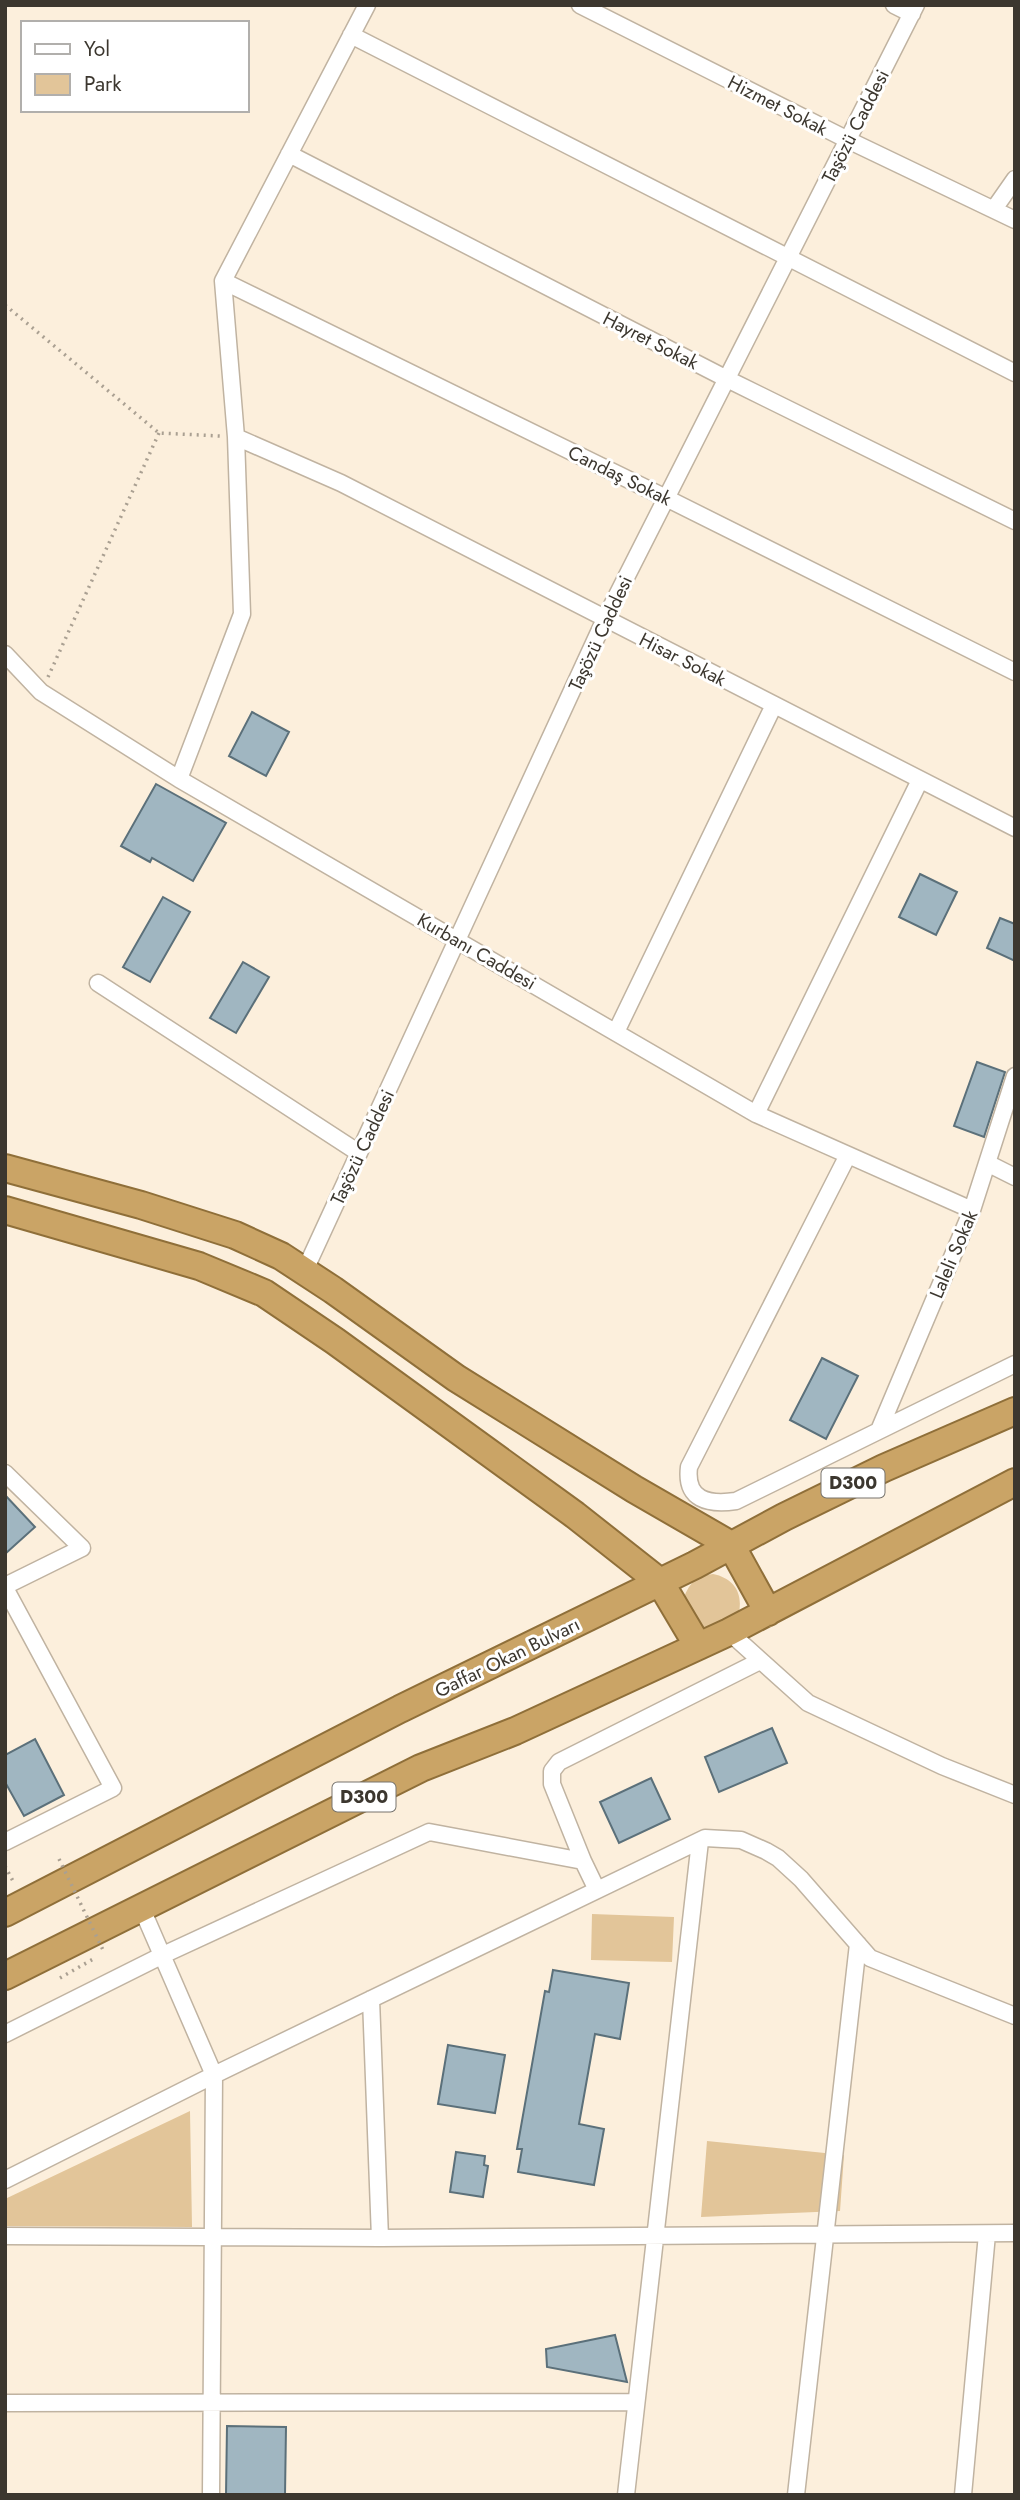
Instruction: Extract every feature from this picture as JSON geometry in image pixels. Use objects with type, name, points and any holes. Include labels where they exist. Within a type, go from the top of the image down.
[{"type":"highway","points":[[5,1168],[141,1205],[235,1235],[270,1250],[305,1270],[456,1378],[634,1489],[730,1545],[768,1612]]},
{"type":"highway","points":[[5,1210],[199,1266],[264,1293],[335,1341],[575,1515],[660,1582],[698,1646]]},
{"type":"highway","name":"Gaffar Okan Bulvarı","points":[[5,1913],[400,1709],[660,1582],[884,1468],[1015,1411]]},
{"type":"highway","name":"D300","points":[[5,1976],[55,1966],[142,1909],[421,1768],[515,1731],[729,1632],[1015,1482]]},
{"type":"street","points":[[179,779],[242,614],[236,437],[223,281],[367,5]]},
{"type":"street","name":"Hizmet Sokak","points":[[580,5],[848,140],[1015,220]]},
{"type":"street","points":[[894,5],[914,10]]},
{"type":"street","name":"Taşözü Caddesi","points":[[305,1270],[605,619],[914,10]]},
{"type":"street","points":[[351,35],[1015,373]]},
{"type":"street","name":"Hayret Sokak","points":[[289,155],[727,379],[1015,521]]},
{"type":"street","points":[[995,209],[1015,179]]},
{"type":"street","name":"Candaş Sokak","points":[[223,281],[1015,672]]},
{"type":"street","name":"Hisar Sokak","points":[[236,437],[341,483],[1015,828]]},
{"type":"street","name":"Kurbanı Caddesi","points":[[5,654],[41,692],[179,779],[756,1114],[972,1210]]},
{"type":"street","points":[[616,1032],[774,705]]},
{"type":"street","points":[[756,1114],[920,780]]},
{"type":"street","points":[[98,983],[359,1153]]},
{"type":"street","name":"Laleli Sokak","points":[[880,1428],[972,1210],[1015,1076]]},
{"type":"street","points":[[848,1155],[689,1467],[687,1480],[692,1493],[701,1499],[724,1502],[736,1500],[1015,1364]]},
{"type":"street","points":[[987,1163],[1015,1177]]},
{"type":"street","points":[[5,1473],[82,1548],[5,1587],[113,1788],[5,1842]]},
{"type":"street","points":[[729,1632],[808,1703],[942,1766],[1015,1795]]},
{"type":"street","points":[[597,1890],[552,1784],[552,1771],[559,1762],[760,1661]]},
{"type":"street","points":[[5,2034],[163,1955],[429,1832],[583,1861]]},
{"type":"street","points":[[5,2180],[705,1838],[730,1838],[766,1851],[800,1879],[870,1958],[1015,2016]]},
{"type":"street","points":[[625,2495],[700,1841]]},
{"type":"street","points":[[142,1909],[214,2076],[211,2495]]},
{"type":"street","points":[[796,2495],[858,1944]]},
{"type":"street","points":[[371,1999],[380,2238]]},
{"type":"street","points":[[5,2236],[380,2238],[1015,2233]]},
{"type":"street","points":[[963,2495],[987,2234]]},
{"type":"street","points":[[5,2403],[636,2402]]},
{"type":"path","points":[[5,305],[159,433],[236,437]]},
{"type":"path","points":[[41,692],[159,433]]},
{"type":"path","points":[[55,1966],[104,1952],[59,1859]]},
{"type":"green space","points":[[713,1574],[726,1579],[735,1587],[740,1605],[739,1612],[715,1632],[700,1629],[683,1601],[694,1582]]},
{"type":"green space","points":[[592,1914],[674,1917],[672,1962],[591,1960]]},
{"type":"green space","points":[[190,2111],[192,2227],[5,2226],[5,2199]]},
{"type":"green space","points":[[707,2141],[844,2155],[840,2211],[701,2217]]},
{"type":"building","points":[[252,712],[289,732],[266,776],[229,756]]},
{"type":"building","points":[[156,784],[226,823],[193,881],[152,858],[150,862],[121,846]]},
{"type":"building","points":[[920,874],[957,892],[936,935],[899,917]]},
{"type":"building","points":[[163,897],[190,912],[150,982],[123,967]]},
{"type":"building","points":[[1000,918],[1015,924],[1015,961],[987,948]]},
{"type":"building","points":[[243,962],[269,977],[236,1033],[210,1018]]},
{"type":"building","points":[[977,1062],[1005,1072],[984,1137],[954,1126]]},
{"type":"building","points":[[822,1358],[858,1376],[826,1439],[790,1420]]},
{"type":"building","points":[[5,1495],[35,1527],[5,1554]]},
{"type":"building","points":[[772,1728],[787,1763],[719,1792],[705,1757]]},
{"type":"building","points":[[35,1739],[64,1795],[24,1816],[5,1782],[5,1755]]},
{"type":"building","points":[[651,1778],[670,1819],[619,1843],[600,1802]]},
{"type":"building","points":[[553,1970],[629,1983],[620,2039],[595,2034],[579,2124],[604,2129],[594,2185],[518,2172],[522,2149],[517,2149],[545,1991],[549,1992]]},
{"type":"building","points":[[448,2045],[505,2055],[495,2113],[438,2104]]},
{"type":"building","points":[[456,2152],[485,2156],[484,2165],[488,2166],[483,2197],[450,2192]]},
{"type":"building","points":[[615,2335],[627,2382],[547,2367],[546,2349]]},
{"type":"building","points":[[227,2426],[286,2427],[285,2495],[226,2495]]}]
